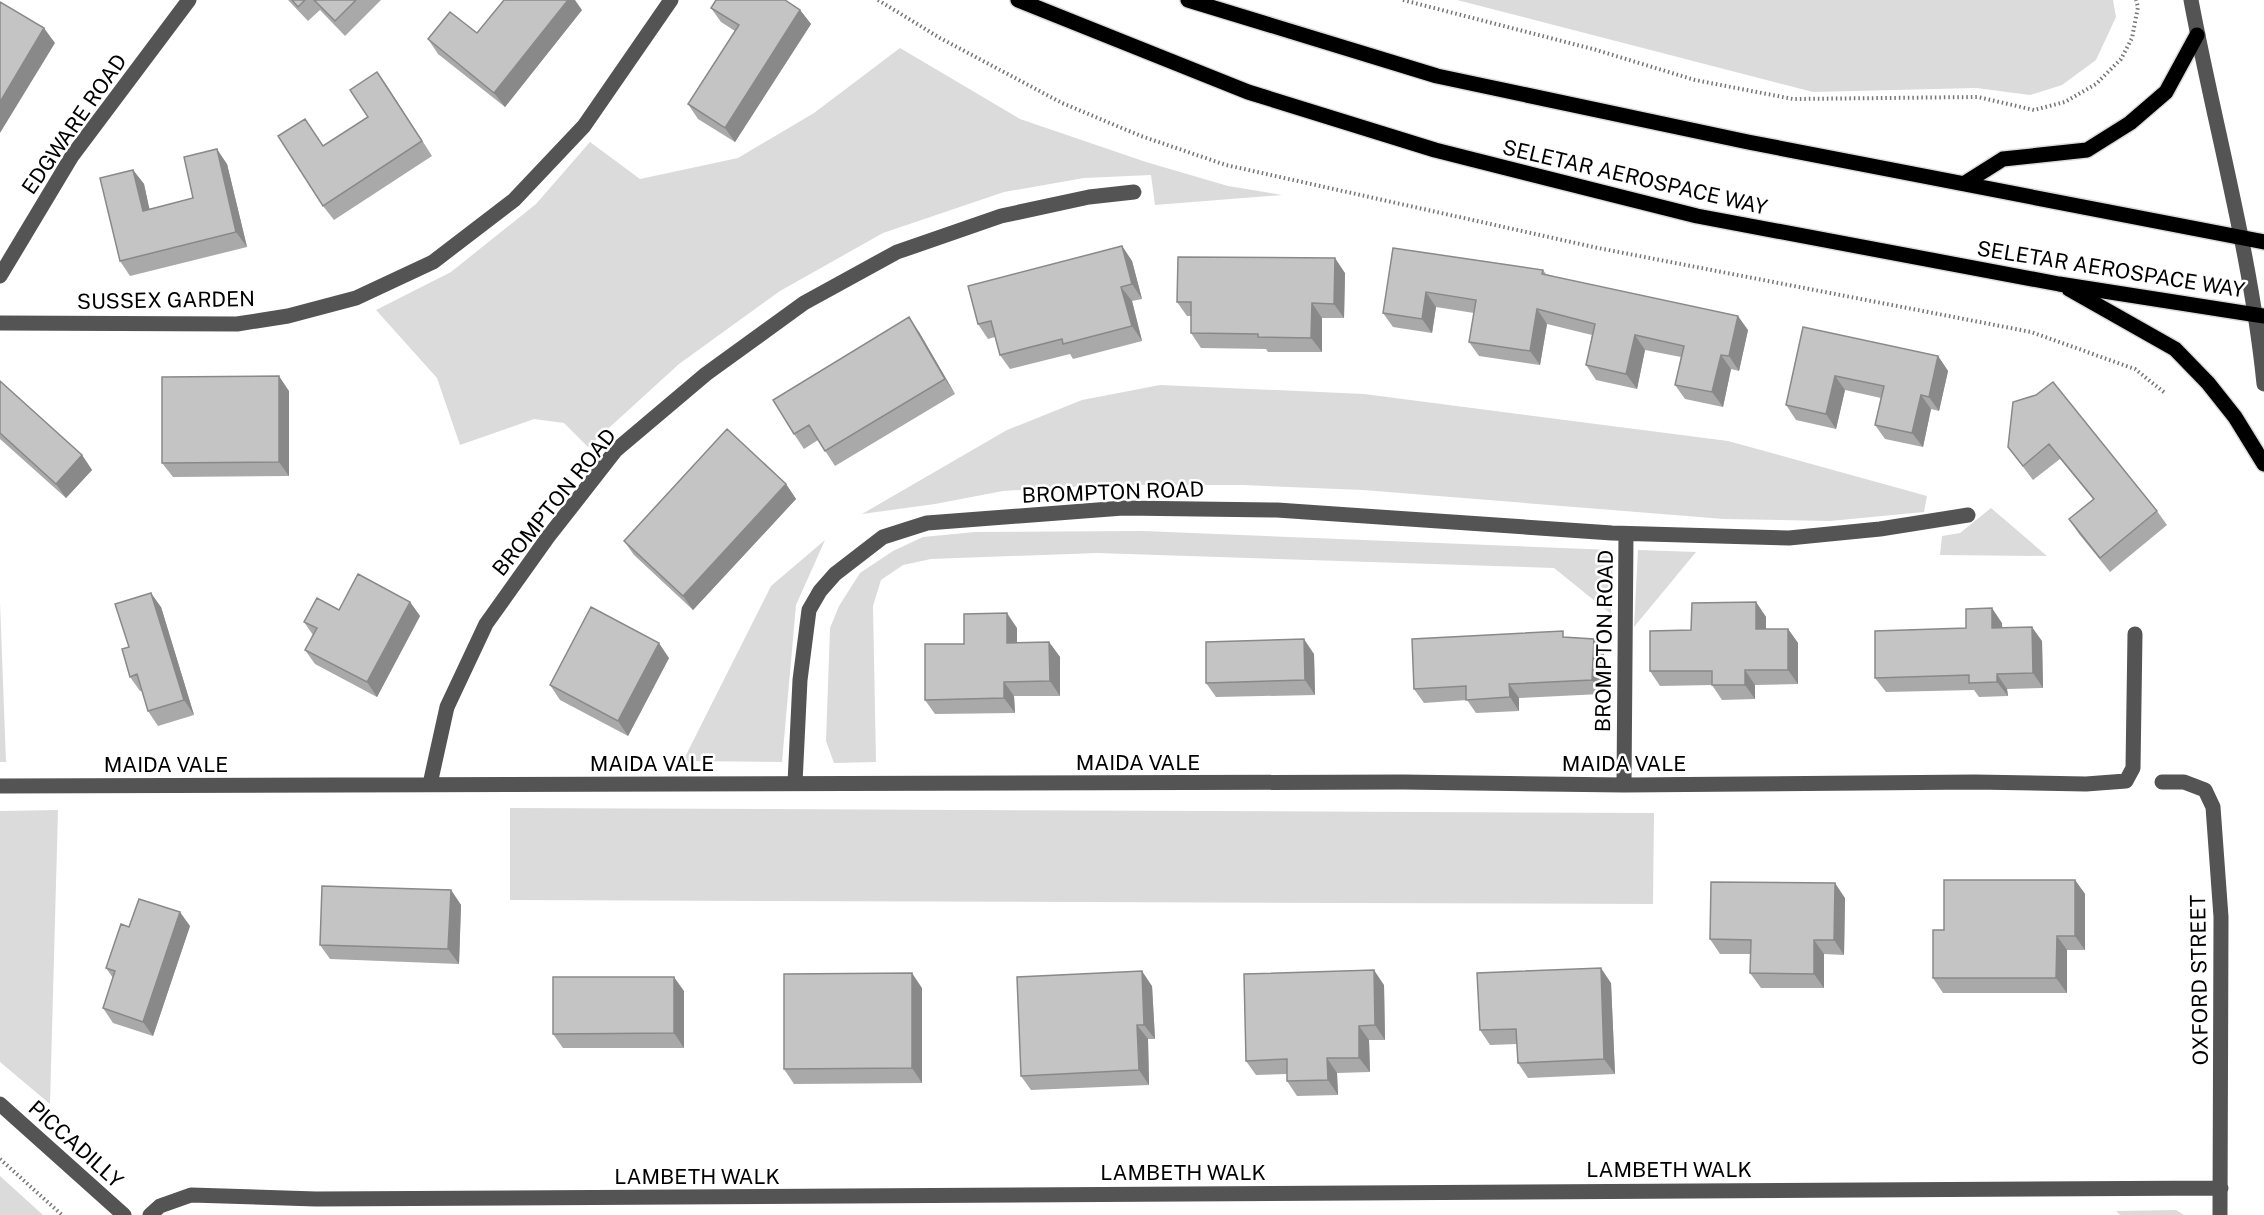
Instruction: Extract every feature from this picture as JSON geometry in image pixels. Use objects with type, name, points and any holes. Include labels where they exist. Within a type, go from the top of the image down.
[{"type":"main road","name":"SELETAR AEROSPACE WAY","points":[[1018,0],[1248,92],[1435,150],[1697,216],[2059,284],[2260,315]]},
{"type":"main road","points":[[1188,0],[1437,76],[1748,142],[2264,242]]},
{"type":"main road","points":[[1965,183],[2003,159],[2087,150],[2130,123],[2166,92],[2197,35]]},
{"type":"main road","points":[[2059,284],[2175,349],[2208,382],[2235,417],[2264,464]]},
{"type":"street","name":"EDGWARE ROAD","points":[[0,276],[72,156],[189,0]]},
{"type":"street","name":"SUSSEX GARDEN","points":[[0,323],[237,324],[288,316],[356,298],[433,262],[514,200],[584,126],[671,0]]},
{"type":"street","points":[[2191,0],[2260,315],[2264,384]]},
{"type":"street","name":"BROMPTON ROAD","points":[[430,784],[447,707],[486,624],[548,537],[616,450],[697,382],[804,303],[897,252],[1001,216],[1089,197],[1134,192]]},
{"type":"street","name":"BROMPTON ROAD","points":[[795,783],[800,680],[809,610],[820,591],[835,574],[883,537],[927,523],[1123,508],[1277,510],[1626,534],[1789,538],[1880,530],[1968,515]]},
{"type":"street","name":"BROMPTON ROAD","points":[[1624,785],[1626,534]]},
{"type":"street","name":"MAIDA VALE","points":[[0,786],[795,783],[1624,785],[1975,782],[2086,784],[2126,781],[2133,768],[2135,634]]},
{"type":"street","name":"OXFORD STREET","points":[[2162,782],[2184,782],[2205,790],[2214,807],[2221,917],[2220,1215]]},
{"type":"street","name":"PICCADILLY","points":[[0,1104],[124,1215]]},
{"type":"street","name":"LAMBETH WALK","points":[[150,1215],[160,1206],[191,1195],[316,1199],[2221,1188]]},
{"type":"path","points":[[878,0],[940,38],[1062,103],[1141,136],[1226,165],[1598,248],[2031,332],[2135,369],[2165,393]]},
{"type":"path","points":[[1404,0],[1593,49],[1695,80],[1793,99],[1978,97],[2034,110],[2065,102],[2096,84],[2121,59],[2132,38],[2138,7],[2136,0]]},
{"type":"path","points":[[0,1159],[62,1215]]},
{"type":"shaded area","points":[[1457,0],[2113,0],[2116,17],[2096,60],[2062,85],[2030,95],[1976,88],[1813,92]]},
{"type":"shaded area","points":[[900,48],[1020,119],[1146,162],[1228,186],[1282,195],[1155,205],[1151,175],[1084,178],[1004,192],[883,233],[780,291],[679,364],[588,447],[564,423],[534,419],[460,445],[437,378],[376,310],[451,272],[536,204],[590,142],[640,179],[738,158],[814,113]]},
{"type":"shaded area","points":[[1160,385],[1364,394],[1728,441],[1927,496],[1924,512],[1830,521],[1724,519],[1363,490],[1243,485],[1104,485],[1003,491],[935,504],[862,514],[1007,430],[1082,400]]},
{"type":"shaded area","points":[[1991,508],[2047,556],[1940,555],[1942,536],[1960,533]]},
{"type":"shaded area","points":[[1143,531],[1613,550],[1611,614],[1554,568],[1097,553],[931,559],[903,565],[881,580],[873,606],[876,762],[834,763],[826,741],[830,628],[839,606],[860,573],[893,551],[923,537],[975,532]]},
{"type":"shaded area","points":[[825,540],[796,605],[782,762],[683,761],[771,586]]},
{"type":"shaded area","points":[[1638,550],[1696,552],[1634,627]]},
{"type":"shaded area","points":[[0,602],[6,762],[0,762]]},
{"type":"shaded area","points":[[510,808],[1654,813],[1653,904],[510,900]]},
{"type":"shaded area","points":[[58,810],[50,1104],[0,1062],[0,811]]},
{"type":"shaded area","points":[[0,1176],[43,1215],[0,1215]]},
{"type":"shaded area","points":[[2176,1210],[2184,1215],[2120,1215],[2116,1211]]},
{"type":"building","points":[[292,0],[305,0],[298,7]]},
{"type":"building","points":[[314,0],[356,0],[335,21]]},
{"type":"building","points":[[504,0],[568,0],[494,93],[428,39],[450,12],[477,33]]},
{"type":"building","points":[[716,0],[785,0],[800,10],[725,128],[688,104],[739,25],[711,8]]},
{"type":"building","points":[[0,2],[44,28],[0,102]]},
{"type":"building","points":[[377,72],[422,141],[323,206],[278,136],[305,119],[323,146],[368,117],[350,90]]},
{"type":"building","points":[[217,149],[236,232],[120,261],[100,178],[133,170],[143,211],[193,198],[184,157]]},
{"type":"building","points":[[1122,246],[1132,284],[1121,287],[1132,326],[1063,344],[1062,339],[1000,355],[991,321],[978,324],[968,286]]},
{"type":"building","points":[[1393,248],[1543,270],[1542,274],[1738,316],[1729,356],[1721,355],[1712,392],[1675,385],[1684,346],[1635,335],[1626,374],[1586,365],[1595,324],[1537,309],[1530,351],[1469,342],[1476,300],[1426,292],[1422,319],[1383,313]]},
{"type":"building","points":[[1178,257],[1335,258],[1334,304],[1312,303],[1311,338],[1191,333],[1191,302],[1177,302]]},
{"type":"building","points":[[909,317],[945,379],[825,451],[809,425],[794,434],[773,400]]},
{"type":"building","points":[[1803,327],[1938,356],[1929,397],[1921,395],[1912,433],[1875,425],[1884,386],[1835,376],[1826,414],[1786,405]]},
{"type":"building","points":[[279,376],[279,462],[162,463],[162,377]]},
{"type":"building","points":[[0,381],[82,455],[56,484],[0,433]]},
{"type":"building","points":[[2053,382],[2157,511],[2100,558],[2069,519],[2094,499],[2049,444],[2023,466],[2008,447],[2013,402],[2036,395]]},
{"type":"building","points":[[727,429],[786,484],[683,596],[624,541]]},
{"type":"building","points":[[358,574],[410,602],[367,682],[305,650],[317,628],[304,622],[317,598],[339,610]]},
{"type":"building","points":[[151,593],[184,700],[148,711],[137,674],[130,677],[122,649],[129,647],[115,604]]},
{"type":"building","points":[[1756,602],[1756,629],[1788,629],[1788,670],[1745,670],[1745,685],[1712,685],[1712,671],[1650,671],[1650,631],[1691,630],[1692,603]]},
{"type":"building","points":[[591,607],[659,643],[618,721],[550,685]]},
{"type":"building","points":[[1992,608],[1992,628],[2032,627],[2033,673],[1997,674],[1997,682],[1969,683],[1969,675],[1875,678],[1875,631],[1966,628],[1966,609]]},
{"type":"building","points":[[1007,613],[1007,643],[1049,642],[1050,681],[1004,682],[1004,698],[925,700],[925,644],[964,644],[964,614]]},
{"type":"building","points":[[1563,631],[1563,637],[1594,639],[1592,680],[1509,684],[1510,697],[1466,700],[1466,686],[1414,689],[1412,639]]},
{"type":"building","points":[[1304,639],[1305,680],[1206,683],[1206,642]]},
{"type":"building","points":[[1944,880],[2075,880],[2075,936],[2057,936],[2056,978],[1933,978],[1933,930],[1944,930]]},
{"type":"building","points":[[1711,882],[1835,883],[1834,940],[1814,940],[1814,974],[1750,973],[1751,940],[1710,939]]},
{"type":"building","points":[[322,886],[451,890],[448,949],[320,945]]},
{"type":"building","points":[[139,899],[180,912],[143,1022],[103,1008],[115,971],[106,968],[121,924],[129,927]]},
{"type":"building","points":[[1601,968],[1604,1059],[1518,1063],[1516,1029],[1480,1030],[1477,973]]},
{"type":"building","points":[[1374,970],[1375,1025],[1359,1026],[1359,1058],[1327,1058],[1328,1080],[1287,1081],[1287,1059],[1246,1061],[1244,974]]},
{"type":"building","points":[[1142,971],[1144,1025],[1137,1025],[1139,1070],[1021,1076],[1017,977]]},
{"type":"building","points":[[912,973],[912,1068],[784,1069],[784,974]]},
{"type":"building","points":[[553,977],[674,977],[674,1033],[553,1034]]}]
